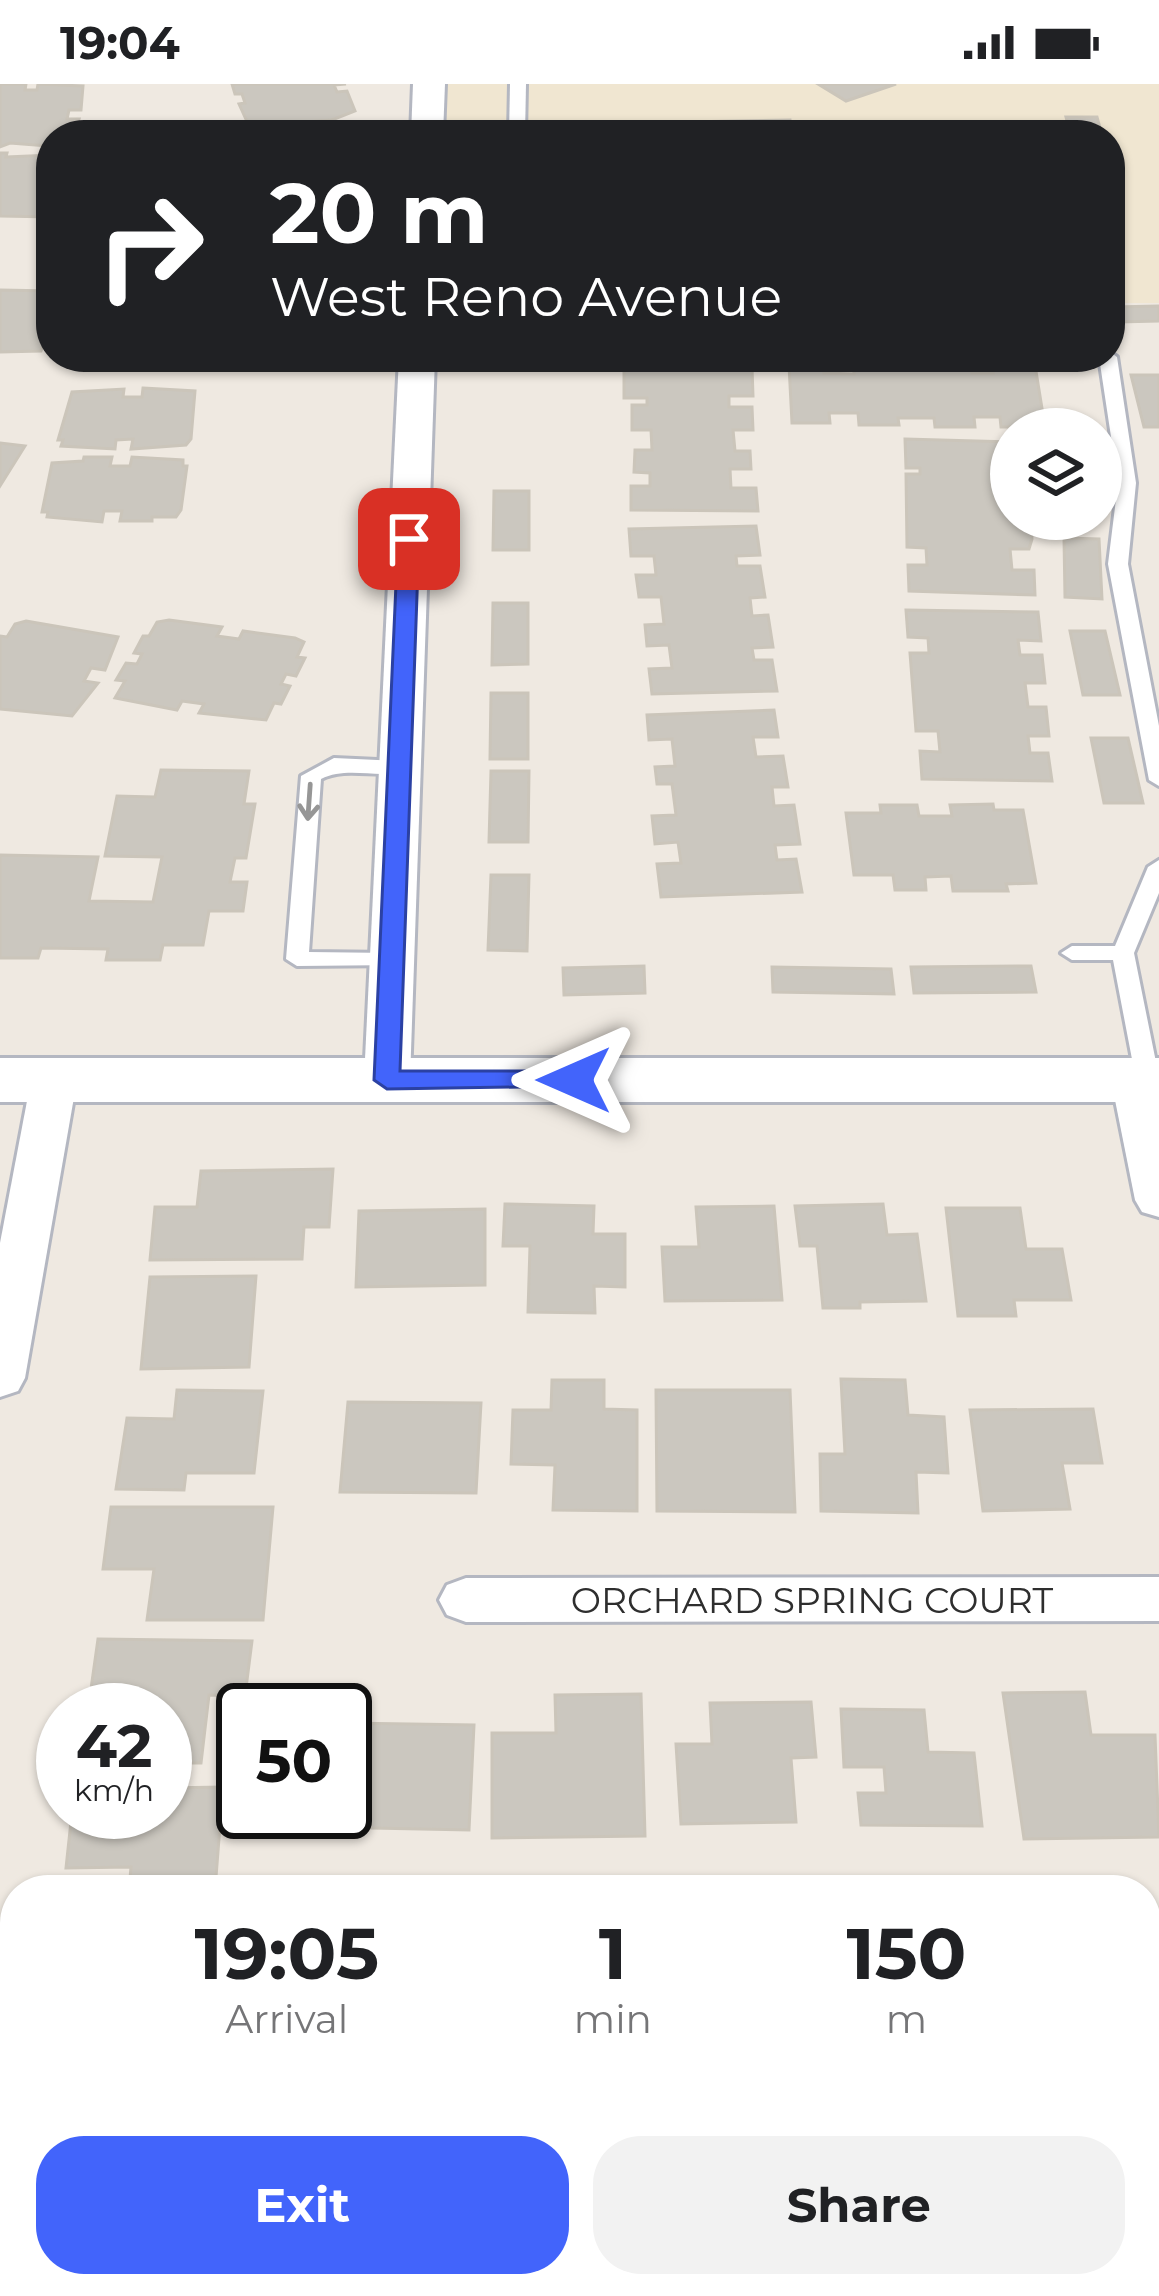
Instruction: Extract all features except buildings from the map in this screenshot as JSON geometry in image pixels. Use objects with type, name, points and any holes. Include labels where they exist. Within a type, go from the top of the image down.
[{"type":"main road","points":[[27,1080],[1147,1080]]},
{"type":"street","points":[[428,120],[429,84]]},
{"type":"street","points":[[387,1080],[416,372]]},
{"type":"street","points":[[0,1378],[27,1080]]},
{"type":"street","points":[[1147,1080],[1159,1200]]},
{"type":"street","name":"ORCHARD SPRING COURT","points":[[466,1600],[1159,1599]]},
{"type":"lane","points":[[517,120],[518,84]]},
{"type":"lane","points":[[1110,372],[1127,483],[1118,564],[1159,780]]},
{"type":"lane","points":[[391,960],[297,959],[310,776],[334,764],[399,767]]},
{"type":"lane","points":[[1147,1080],[1123,953],[1159,867]]},
{"type":"lane","points":[[1072,953],[1123,953]]},
{"type":"shaded area","points":[[429,84],[1159,84],[1159,303],[1125,303],[1125,120],[428,120]]},
{"type":"route","points":[[409,539],[387,1080],[574,1080]]}]
